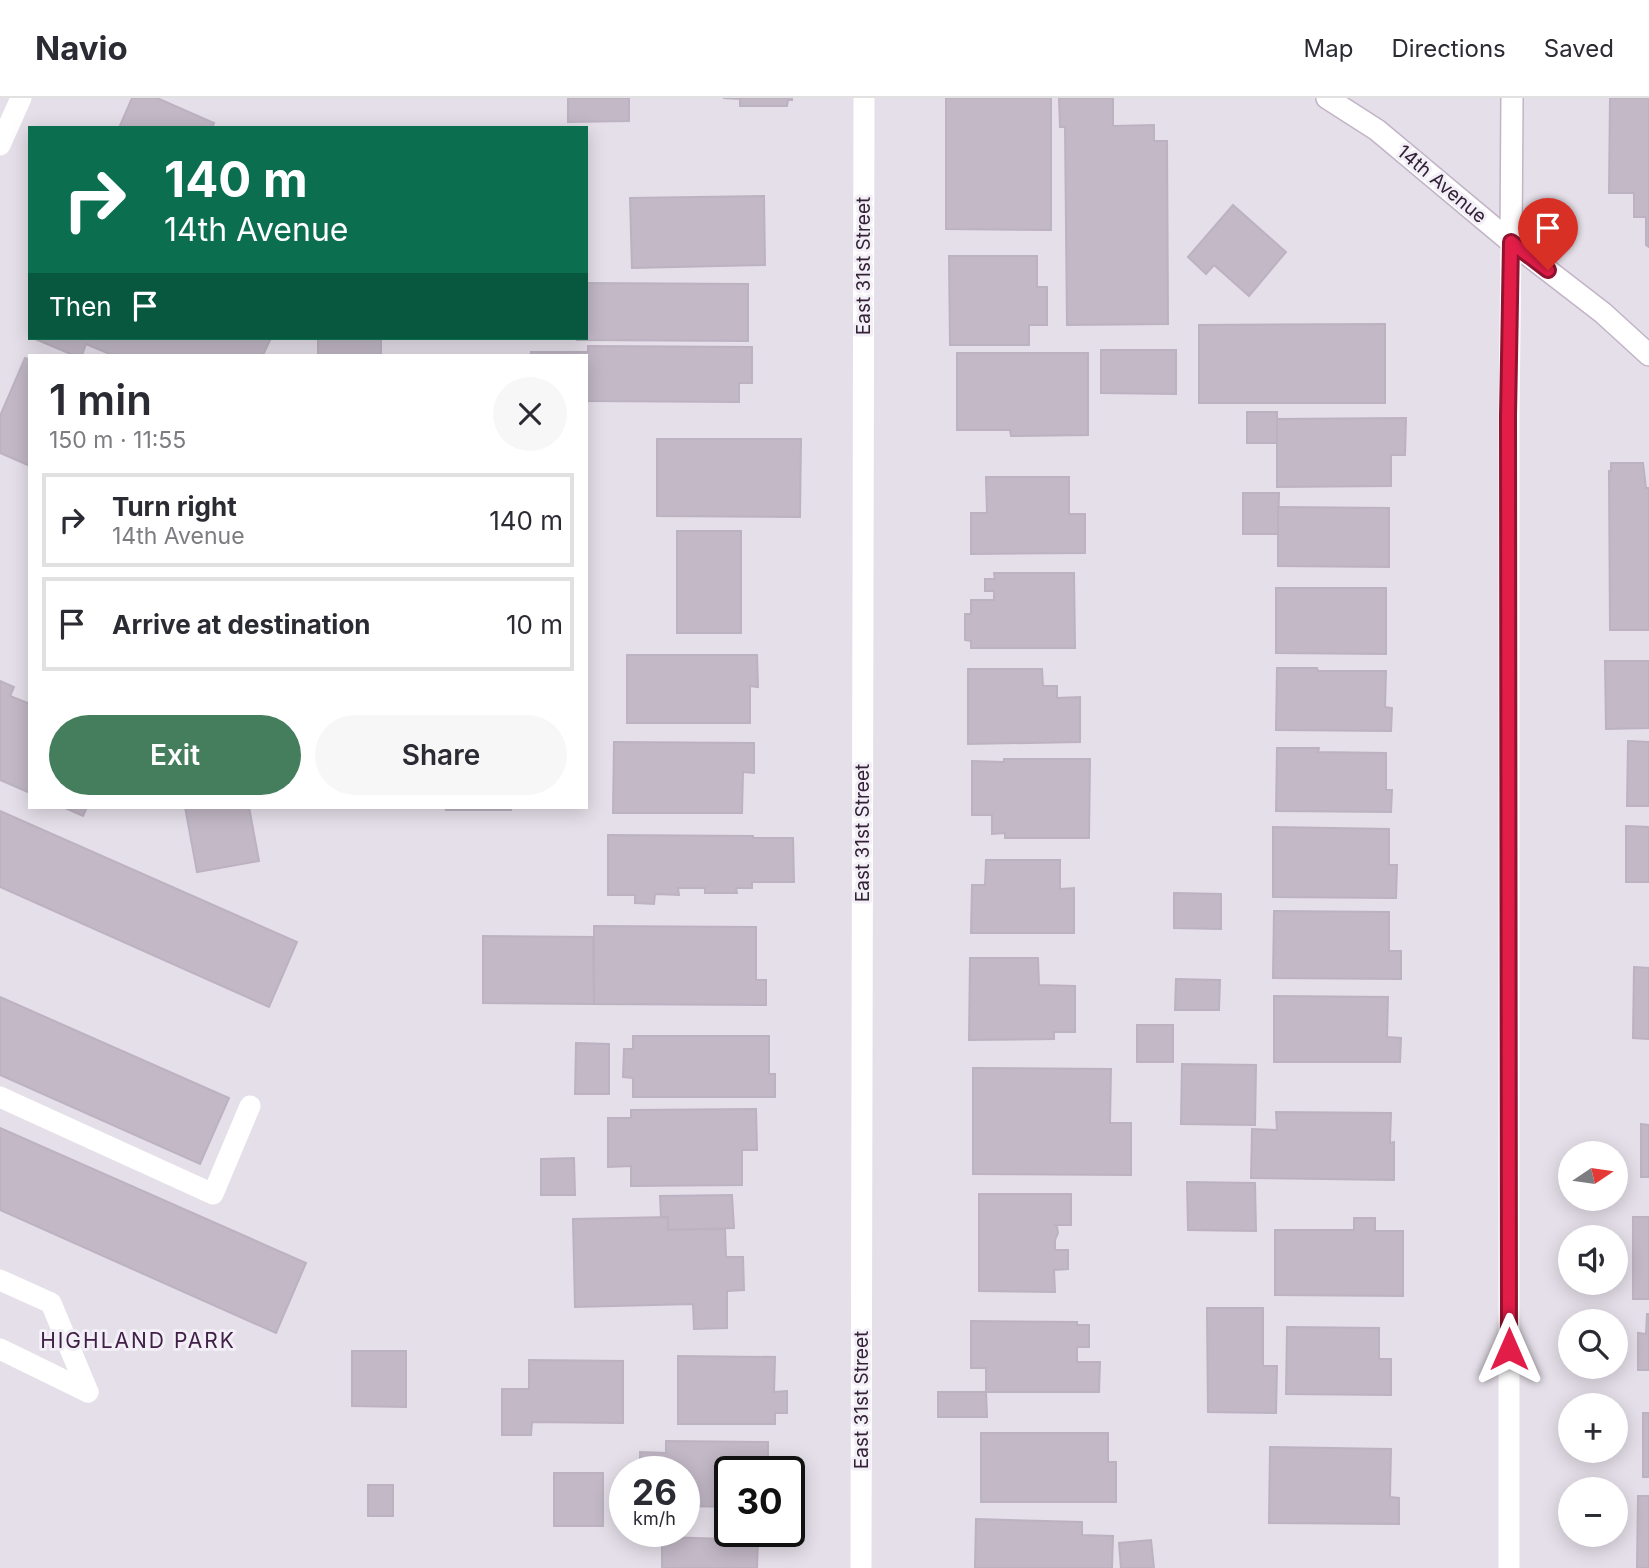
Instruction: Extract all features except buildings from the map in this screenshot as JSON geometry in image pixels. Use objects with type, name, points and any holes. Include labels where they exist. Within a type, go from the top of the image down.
[{"type":"street","points":[[0,143],[21,98]]},
{"type":"street","name":"East 31st Street","points":[[861,1568],[864,98]]},
{"type":"street","name":"14th Avenue","points":[[1327,98],[1377,130],[1511,242],[1603,313],[1649,355]]},
{"type":"street","points":[[1509,1568],[1508,416],[1512,98]]},
{"type":"street","points":[[0,1097],[213,1194],[250,1106]]},
{"type":"street","points":[[0,1280],[51,1303],[88,1392],[0,1349]]},
{"type":"district","name":"HIGHLAND PARK","points":[[138,1340]]},
{"type":"route","points":[[1509,1349],[1508,416],[1511,242],[1548,270]]}]
